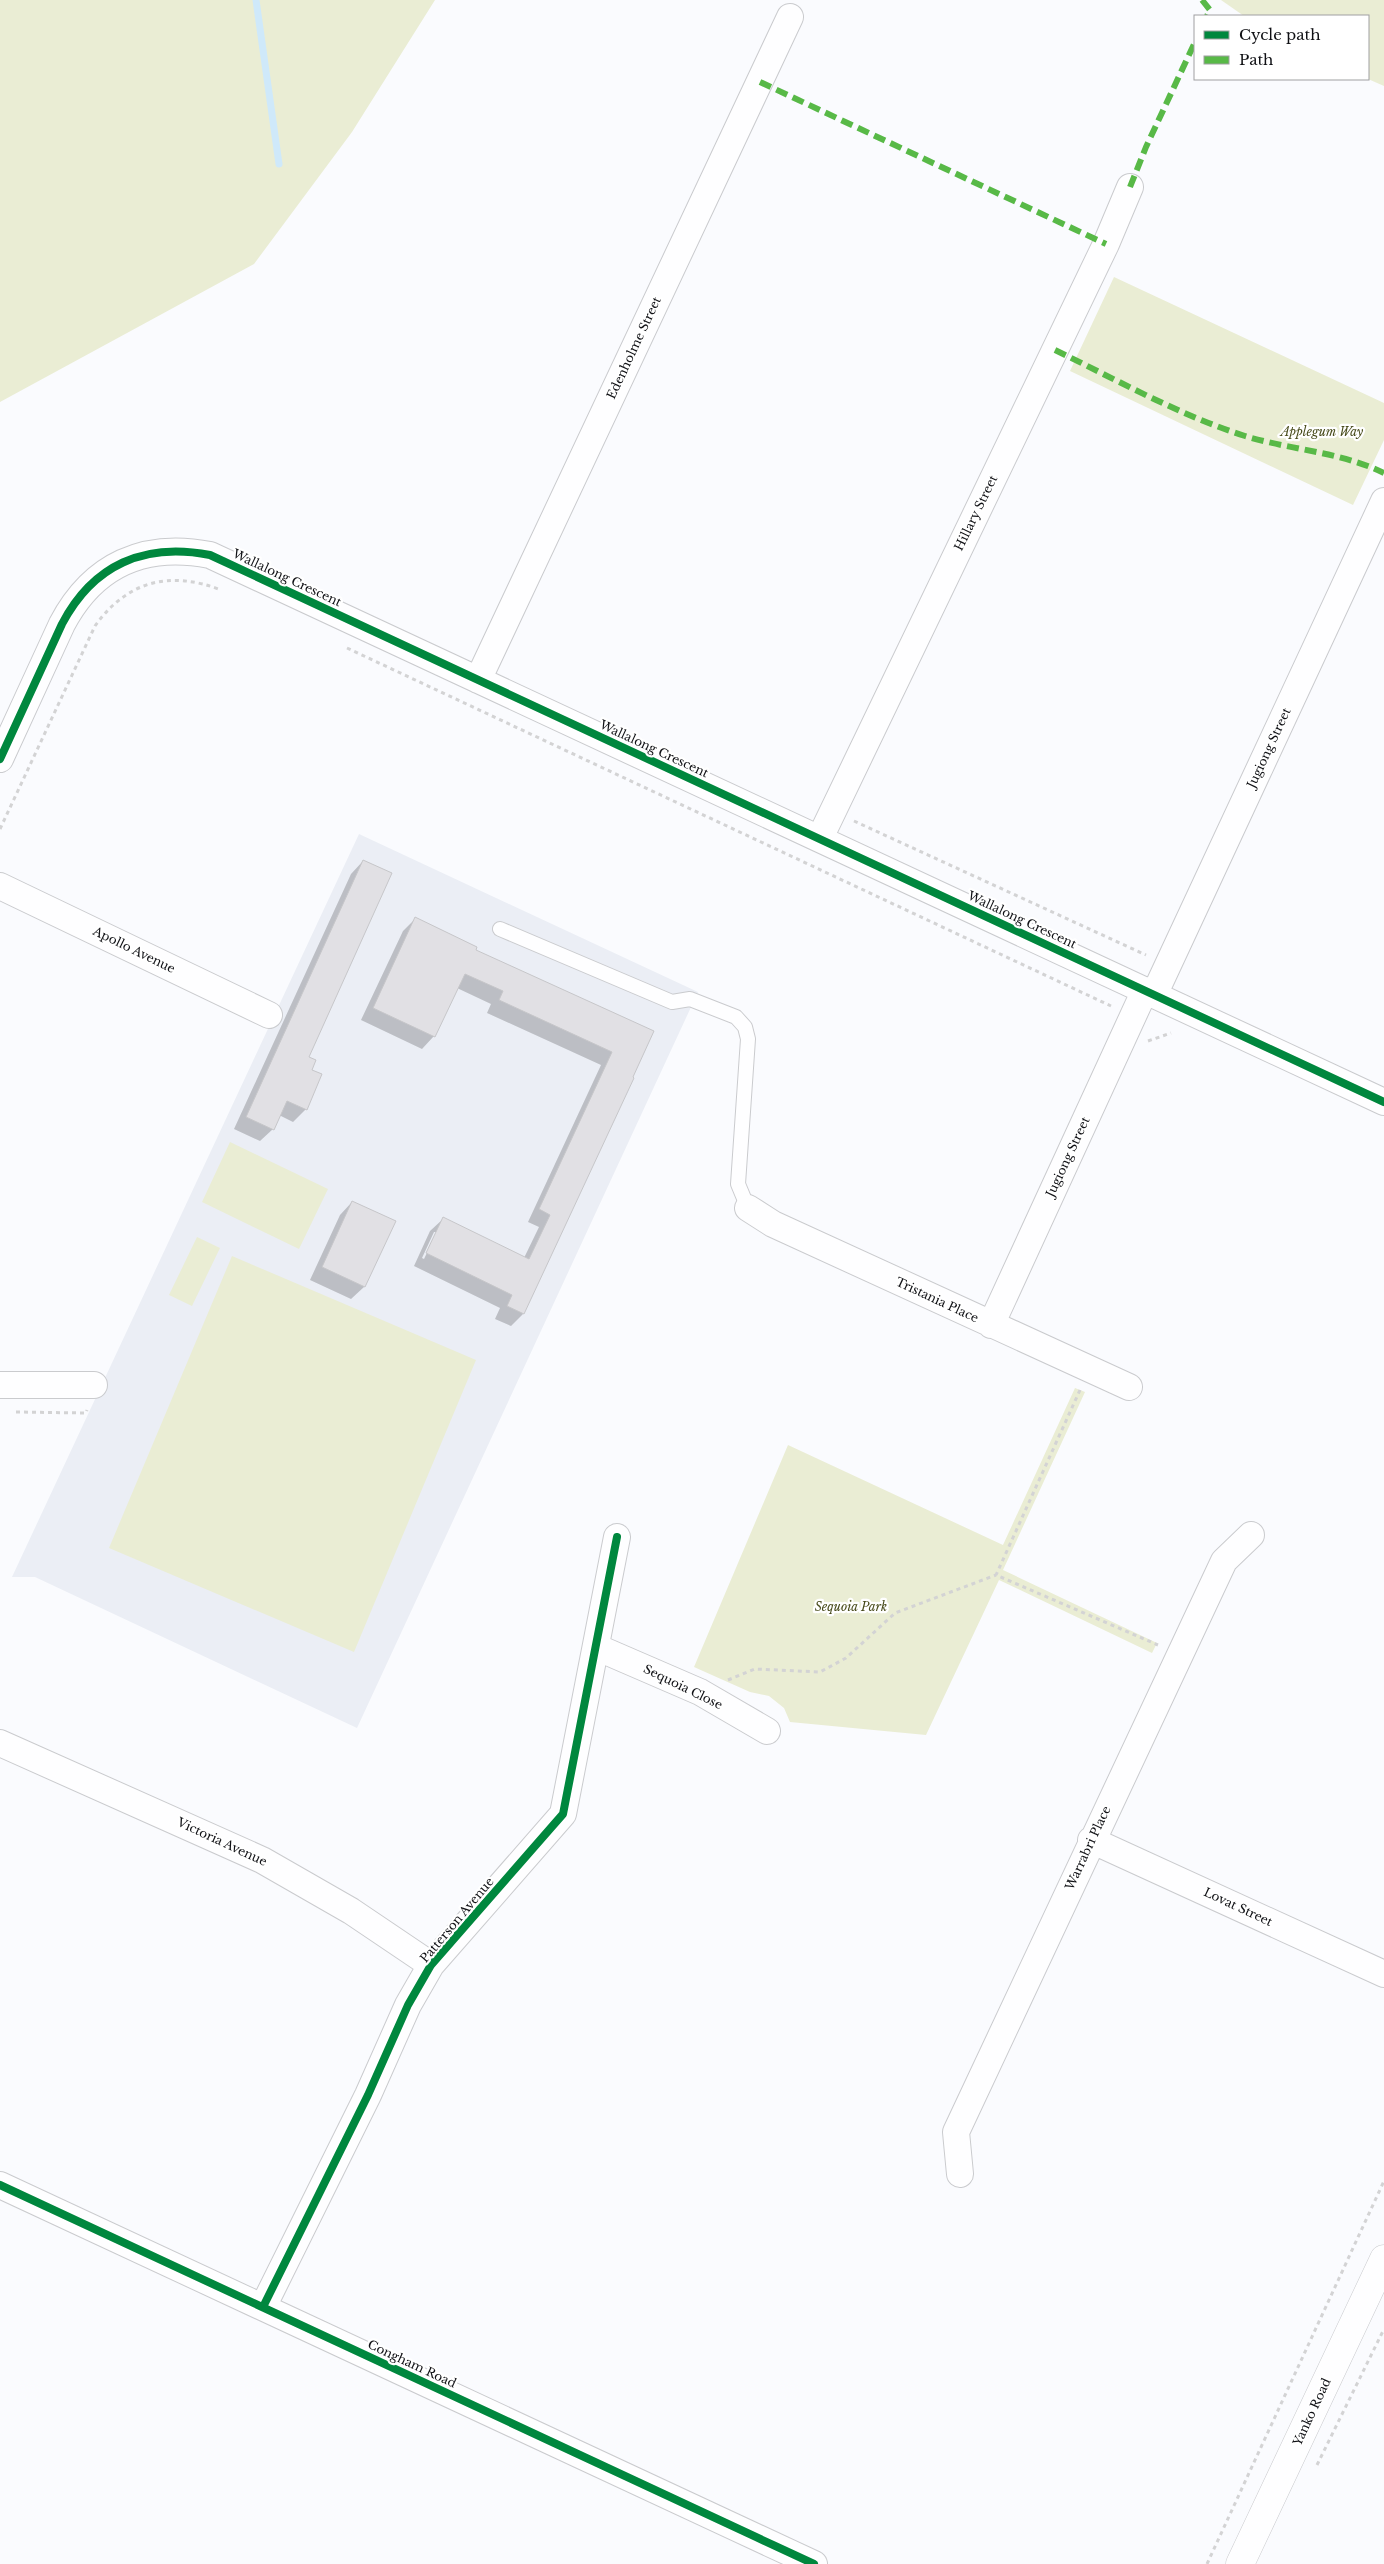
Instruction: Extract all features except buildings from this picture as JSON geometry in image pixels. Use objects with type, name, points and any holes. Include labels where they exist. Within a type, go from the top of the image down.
[{"type":"main road","name":"Yanko Road","points":[[1240,2564],[1384,2259]]},
{"type":"street","name":"Edenholme Street","points":[[478,680],[790,17]]},
{"type":"street","name":"Hillary Street","points":[[820,838],[1106,244],[1130,187]]},
{"type":"street","name":"Jugiong Street","points":[[991,1325],[1384,501]]},
{"type":"street","name":"Wallalong Crescent","points":[[0,758],[73,604],[87,587],[105,572],[127,560],[157,552],[190,551],[228,562],[1384,1102]]},
{"type":"street","name":"Apollo Avenue","points":[[0,886],[269,1015]]},
{"type":"street","name":"Tristania Place","points":[[748,1208],[773,1224],[991,1325],[1129,1386]]},
{"type":"street","points":[[0,1385],[94,1385]]},
{"type":"street","name":"Warrabri Place","points":[[960,2174],[956,2132],[1091,1840],[1224,1560],[1251,1535]]},
{"type":"street","name":"Patterson Avenue","points":[[264,2307],[368,2095],[408,2005],[431,1965],[563,1814],[617,1537]]},
{"type":"street","name":"Sequoia Close","points":[[596,1647],[700,1692],[767,1731]]},
{"type":"street","name":"Victoria Avenue","points":[[0,1743],[262,1860],[351,1911],[431,1965]]},
{"type":"street","name":"Lovat Street","points":[[1091,1840],[1384,1974]]},
{"type":"street","name":"Congham Road","points":[[0,2185],[814,2564]]},
{"type":"lane","points":[[500,929],[672,1002],[690,999],[736,1017],[745,1027],[748,1039],[738,1184],[748,1208]]},
{"type":"path","points":[[0,829],[95,626],[106,610],[121,597],[148,584],[172,579],[202,582],[230,594]]},
{"type":"path","points":[[338,644],[1115,1007]]},
{"type":"path","points":[[849,819],[1153,958]]},
{"type":"path","points":[[996,1575],[1090,1369]]},
{"type":"path","points":[[10,1412],[86,1413]]},
{"type":"path","points":[[700,1692],[755,1669],[820,1672],[846,1658],[895,1613],[996,1575],[1180,1655]]},
{"type":"path","points":[[1206,2564],[1384,2181]]},
{"type":"shaded area","points":[[359,834],[698,992],[357,1728],[35,1577],[12,1577]]},
{"type":"green space","points":[[0,0],[435,0],[352,132],[254,264],[0,402]]},
{"type":"green space","points":[[1221,0],[1384,0],[1384,86],[1369,79],[1369,15],[1243,15]]},
{"type":"green space","name":"Applegum Way","points":[[1114,277],[1384,403],[1384,440],[1353,505],[1070,371]]},
{"type":"green space","points":[[230,1142],[328,1189],[299,1249],[202,1202]]},
{"type":"green space","points":[[197,1237],[220,1248],[192,1306],[169,1295]]},
{"type":"green space","points":[[232,1256],[476,1360],[354,1652],[109,1548]]},
{"type":"green space","name":"Sequoia Park","points":[[1075,1388],[1085,1392],[1003,1570],[1157,1643],[1152,1653],[999,1580],[926,1735],[790,1722],[784,1708],[769,1696],[750,1692],[694,1667],[788,1445],[1003,1545]]},
{"type":"waterway","points":[[256,0],[279,164]]},
{"type":"marked path","points":[[1202,0],[1210,10],[1208,15]]},
{"type":"marked path","points":[[1130,187],[1146,147],[1194,44]]},
{"type":"marked path","points":[[760,82],[1106,244]]},
{"type":"marked path","points":[[1055,350],[1148,396],[1220,428],[1262,441],[1351,460],[1384,473]]},
{"type":"cycle path","points":[[0,759],[62,624],[89,586],[123,562],[142,556],[163,552],[210,555],[1384,1102]]},
{"type":"cycle path","points":[[263,2307],[368,2095],[408,2005],[431,1965],[563,1814],[617,1537]]},
{"type":"cycle path","points":[[0,2185],[814,2564]]}]
